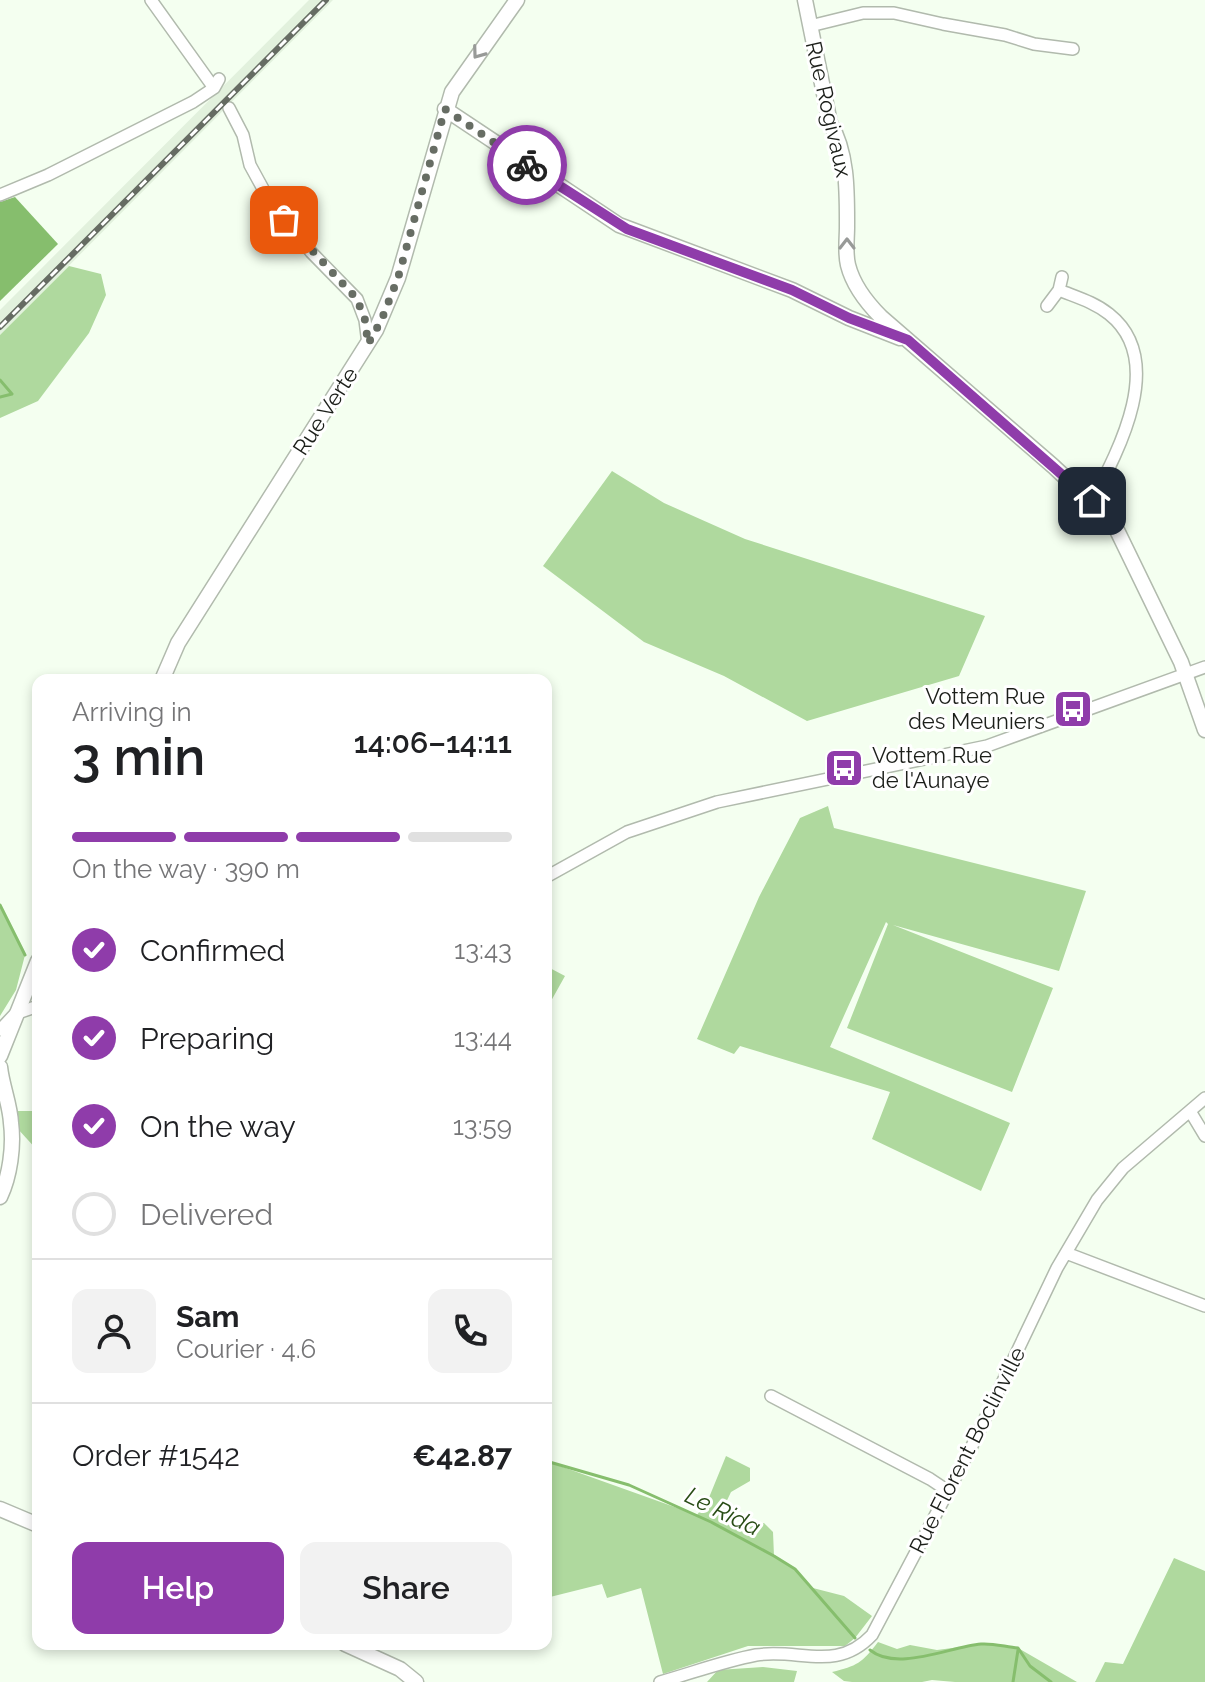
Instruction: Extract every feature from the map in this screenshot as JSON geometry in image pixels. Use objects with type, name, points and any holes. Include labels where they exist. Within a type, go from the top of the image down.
[{"type":"street","points":[[0,195],[136,132],[193,102],[216,83],[151,0]]},
{"type":"street","name":"Rue Verte","points":[[165,674],[178,643],[381,321],[398,278],[452,92],[517,0]]},
{"type":"street","name":"Rue Rogivaux","points":[[805,0],[830,123],[846,180],[847,260],[851,276],[867,303],[1113,522],[1186,674],[1205,730]]},
{"type":"street","points":[[810,26],[863,13],[894,13],[1005,35],[1034,44],[1073,49]]},
{"type":"street","points":[[229,108],[243,135],[250,165],[268,198],[311,252],[357,299],[365,320],[368,344]]},
{"type":"street","points":[[445,109],[619,225],[792,290],[850,319],[908,340]]},
{"type":"street","points":[[1047,306],[1059,290],[1062,277]]},
{"type":"street","points":[[1059,290],[1093,303],[1111,316],[1131,341],[1137,365],[1135,398],[1117,449],[1092,501]]},
{"type":"street","points":[[850,319],[864,310],[867,303]]},
{"type":"street","points":[[552,874],[627,832],[717,802],[987,746],[1205,667]]},
{"type":"street","points":[[0,1056],[32,975]]},
{"type":"street","points":[[0,1030],[15,1014],[32,1008]]},
{"type":"street","points":[[0,1067],[2,1089],[11,1121],[11,1155],[0,1197]]},
{"type":"street","name":"Rue Florent Boclinville","points":[[660,1682],[757,1655],[835,1657],[862,1646],[872,1635],[948,1491],[1066,1253],[1097,1200],[1123,1168],[1205,1098]]},
{"type":"street","points":[[1190,1111],[1205,1136]]},
{"type":"street","points":[[1066,1253],[1205,1306]]},
{"type":"street","points":[[771,1396],[948,1491]]},
{"type":"street","points":[[0,1509],[32,1522]]},
{"type":"street","points":[[358,1650],[400,1669],[416,1682]]},
{"type":"shaded area","points":[[309,0],[333,0],[0,335],[0,310]]},
{"type":"shaded area","points":[[15,197],[58,244],[0,301],[0,202]]},
{"type":"shaded area","points":[[69,266],[101,274],[106,295],[89,333],[38,401],[0,418],[0,335]]},
{"type":"shaded area","points":[[612,471],[664,503],[745,539],[985,616],[959,676],[807,721],[724,676],[644,642],[543,566]]},
{"type":"shaded area","points":[[828,806],[834,828],[1086,891],[1059,971],[893,925],[1053,988],[1012,1092],[847,1028],[888,924],[886,922],[830,1047],[1010,1123],[981,1191],[872,1139],[890,1092],[740,1046],[734,1054],[697,1039],[759,897],[800,818]]},
{"type":"shaded area","points":[[0,905],[25,955],[16,990],[0,1016]]},
{"type":"shaded area","points":[[552,969],[565,976],[552,999]]},
{"type":"shaded area","points":[[15,1111],[32,1111],[32,1144],[17,1128]]},
{"type":"shaded area","points":[[726,1456],[750,1468],[750,1481],[731,1492],[721,1513],[742,1529],[764,1523],[773,1532],[774,1556],[795,1569],[809,1587],[844,1596],[872,1616],[855,1638],[845,1646],[748,1646],[663,1674],[641,1588],[607,1598],[602,1584],[552,1596],[552,1463],[697,1515],[708,1500]]},
{"type":"shaded area","points":[[1174,1558],[1205,1571],[1205,1682],[1095,1682],[1105,1662],[1123,1664]]},
{"type":"shaded area","points":[[878,1642],[897,1649],[910,1645],[937,1650],[983,1644],[1018,1648],[1077,1682],[852,1682],[844,1681],[832,1672],[858,1663]]},
{"type":"shaded area","points":[[763,1667],[797,1671],[794,1682],[707,1682],[718,1670]]},
{"type":"waterway","name":"Le Rida","points":[[0,380],[12,394],[0,397]]},
{"type":"waterway","name":"Le Rida","points":[[0,905],[25,955]]},
{"type":"waterway","name":"Le Rida","points":[[552,1463],[629,1485],[711,1522],[774,1556],[795,1569],[855,1638]]},
{"type":"waterway","name":"Le Rida","points":[[870,1650],[881,1656],[909,1659],[981,1644],[1018,1648],[1030,1666],[1051,1682]]},
{"type":"waterway","points":[[1013,1682],[1018,1650]]},
{"type":"railway","points":[[0,327],[326,0]]},
{"type":"way so far","points":[[284,220],[357,299],[365,320],[368,344],[398,278],[445,109],[527,165]]},
{"type":"place","name":"Vottem Rue des Meuniers","points":[[1073,709]]},
{"type":"place","name":"Vottem Rue de l'Aunaye","points":[[844,768]]},
{"type":"route","points":[[527,165],[627,229],[792,290],[849,318],[908,340],[1092,501]]}]
